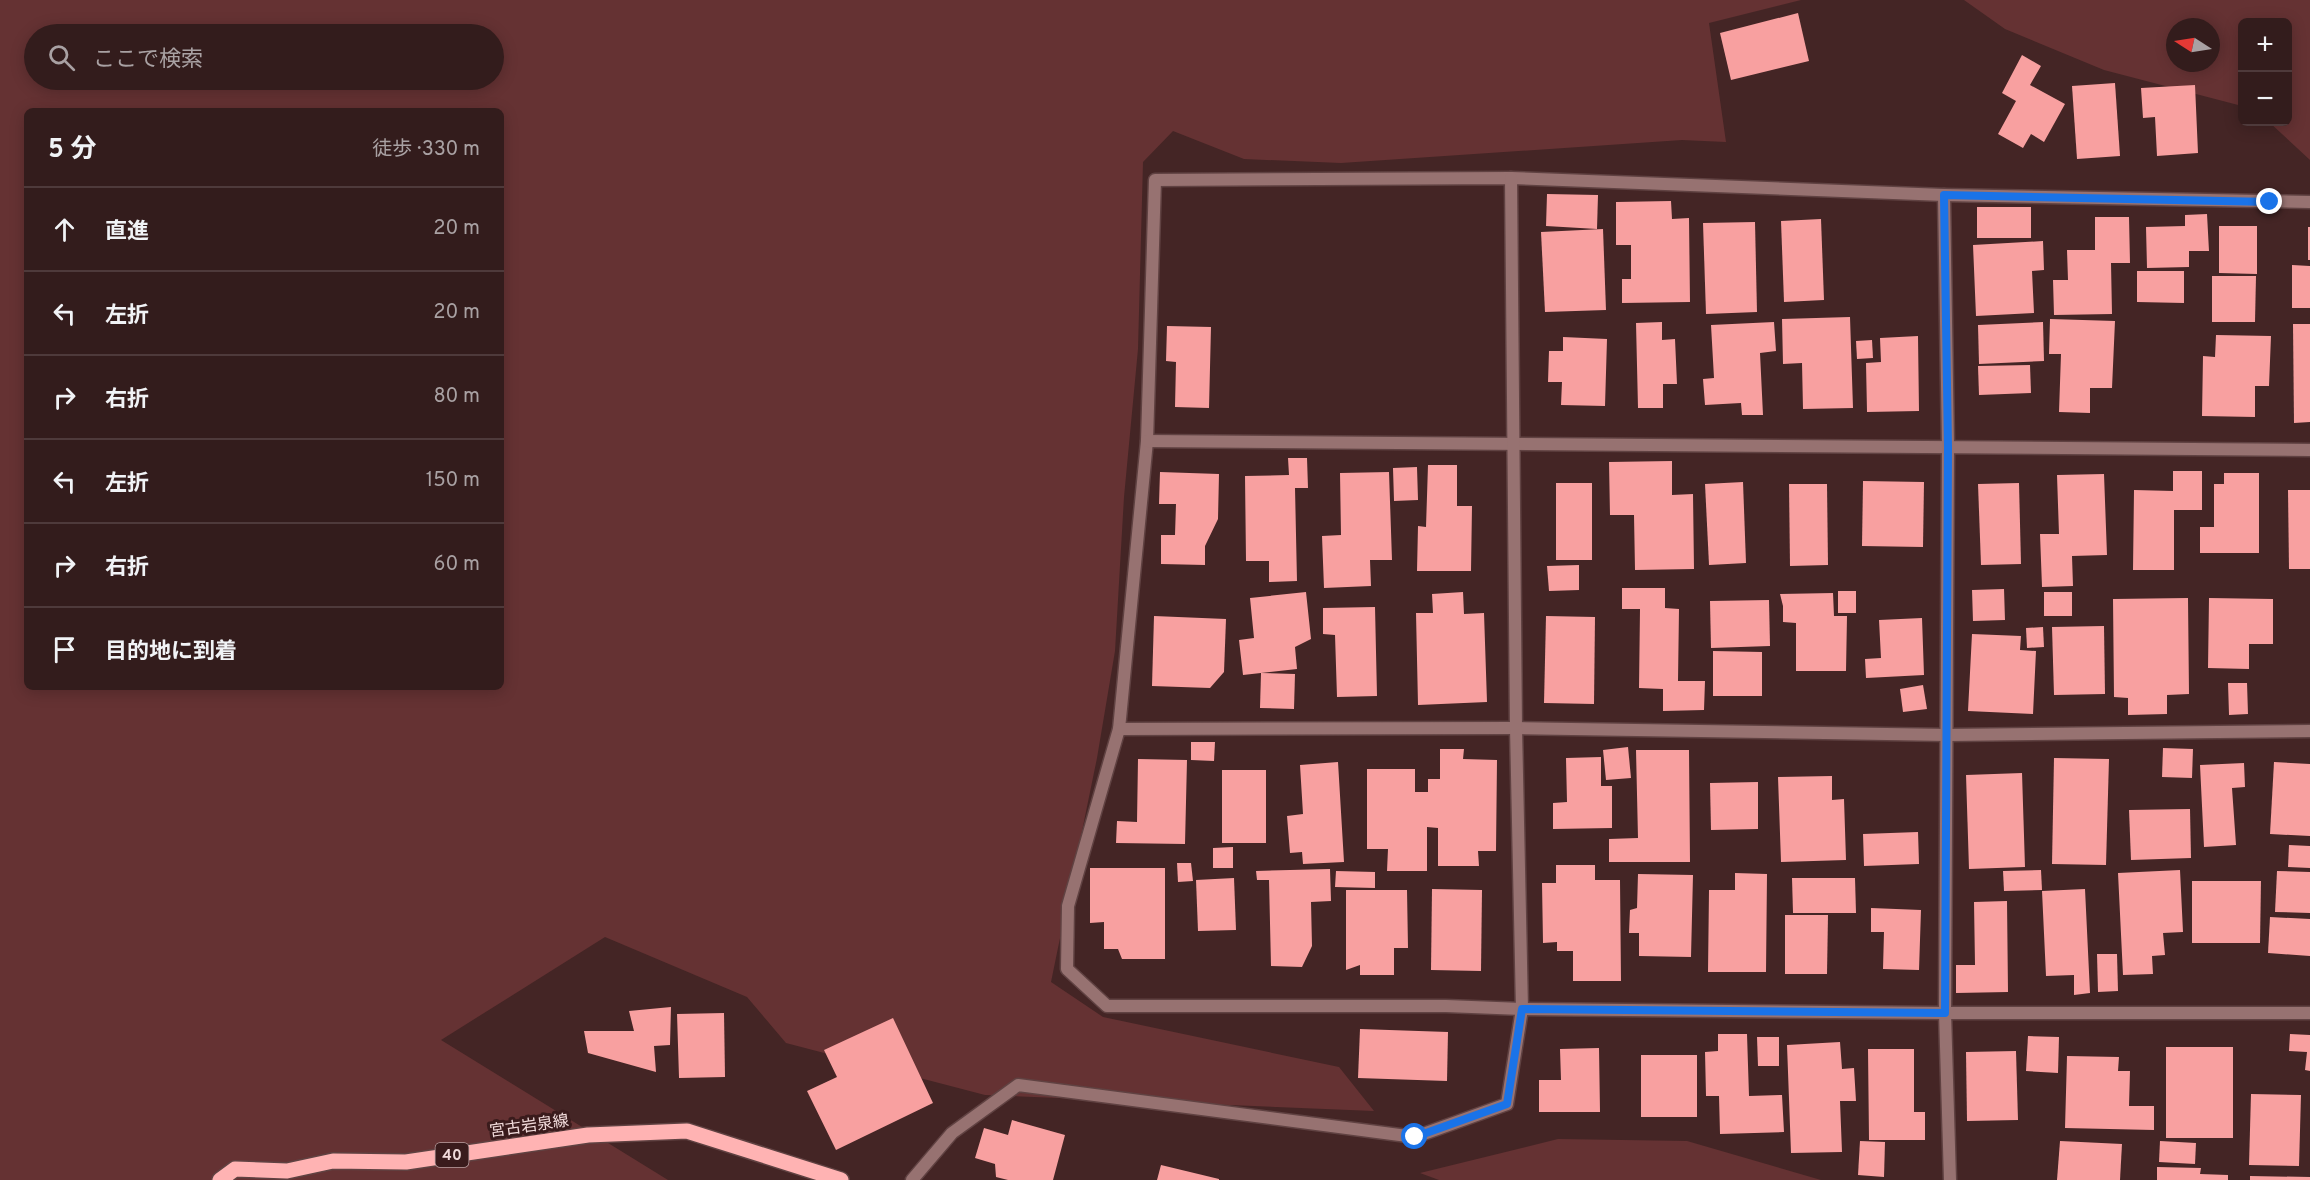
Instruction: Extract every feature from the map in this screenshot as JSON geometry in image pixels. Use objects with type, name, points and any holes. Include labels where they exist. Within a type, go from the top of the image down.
[{"type":"main road","name":"宮古岩泉線","points":[[220,1180],[235,1169],[287,1171],[333,1161],[406,1162],[588,1135],[687,1131],[841,1180]]},
{"type":"street","points":[[912,1180],[952,1133],[1018,1085],[1415,1137],[1507,1104],[1522,1009],[1516,728],[1511,178]]},
{"type":"street","points":[[2310,202],[1944,195],[1511,178],[1155,180],[1147,441],[1119,729],[1068,906],[1067,969],[1107,1006],[1446,1006],[1522,1009],[1945,1013],[2310,1013]]},
{"type":"street","points":[[1944,195],[1948,447],[1945,1013],[1950,1180]]},
{"type":"street","points":[[1147,441],[2310,450]]},
{"type":"street","points":[[1119,729],[1516,728],[1948,735],[2310,732]]},
{"type":"shaded area","points":[[0,0],[1801,0],[1709,23],[1726,142],[1682,140],[1341,163],[1244,159],[1173,131],[1143,162],[1138,349],[1124,497],[1115,651],[1097,758],[1051,982],[1103,1017],[1339,1067],[1374,1111],[985,1095],[786,1043],[747,997],[605,937],[441,1040],[668,1180],[0,1180]]},
{"type":"shaded area","points":[[1964,0],[2310,0],[2310,160],[2273,126],[2292,126],[2292,18],[2238,18],[2238,105],[2104,70],[2005,29]]},
{"type":"shaded area","points":[[1558,1139],[1687,1141],[1821,1180],[1439,1180],[1420,1173]]},
{"type":"building","points":[[1798,13],[1809,61],[1731,80],[1720,33]]},
{"type":"building","points":[[2022,55],[2041,66],[2030,85],[2065,104],[2044,142],[2031,134],[2023,148],[1998,134],[2016,101],[2002,93]]},
{"type":"building","points":[[2115,83],[2120,156],[2077,159],[2072,86]]},
{"type":"building","points":[[2195,85],[2198,153],[2157,156],[2155,117],[2143,118],[2141,88]]},
{"type":"building","points":[[1547,194],[1598,195],[1597,229],[1546,226]]},
{"type":"building","points":[[1671,201],[1672,219],[1689,218],[1690,302],[1622,303],[1622,279],[1631,279],[1631,245],[1616,245],[1616,202]]},
{"type":"building","points":[[1977,207],[2031,207],[2031,238],[1977,238]]},
{"type":"building","points":[[2207,214],[2209,251],[2189,251],[2189,267],[2147,268],[2146,227],[2185,226],[2185,215]]},
{"type":"building","points":[[2095,217],[2129,217],[2130,263],[2111,263],[2112,314],[2054,315],[2053,280],[2068,280],[2067,250],[2095,250]]},
{"type":"building","points":[[1821,219],[1824,300],[1784,302],[1781,221]]},
{"type":"building","points":[[1755,222],[1757,312],[1706,314],[1703,223]]},
{"type":"building","points":[[2219,226],[2257,226],[2257,274],[2219,273]]},
{"type":"building","points":[[2308,227],[2310,227],[2310,260],[2308,260]]},
{"type":"building","points":[[1603,229],[1606,310],[1545,312],[1541,232]]},
{"type":"building","points":[[2043,241],[2044,270],[2032,271],[2034,313],[1976,316],[1973,245]]},
{"type":"building","points":[[2292,265],[2310,266],[2310,308],[2292,308]]},
{"type":"building","points":[[2137,271],[2184,271],[2184,303],[2137,302]]},
{"type":"building","points":[[2212,276],[2256,276],[2255,322],[2212,322]]},
{"type":"building","points":[[1850,317],[1853,408],[1803,409],[1802,363],[1783,364],[1782,319]]},
{"type":"building","points":[[2050,319],[2115,321],[2112,388],[2090,388],[2090,413],[2059,412],[2061,354],[2049,354]]},
{"type":"building","points":[[1662,322],[1662,340],[1675,339],[1677,384],[1663,384],[1663,408],[1638,408],[1636,323]]},
{"type":"building","points":[[1774,322],[1776,351],[1760,353],[1763,415],[1742,415],[1741,403],[1705,405],[1703,379],[1714,378],[1711,325]]},
{"type":"building","points":[[2043,322],[2044,361],[1979,364],[1978,325]]},
{"type":"building","points":[[2293,324],[2310,324],[2310,422],[2294,423]]},
{"type":"building","points":[[1167,326],[1211,327],[1209,408],[1175,407],[1176,362],[1166,361]]},
{"type":"building","points":[[2216,335],[2271,336],[2269,386],[2255,386],[2255,417],[2202,416],[2203,356],[2215,357]]},
{"type":"building","points":[[1918,336],[1919,411],[1867,412],[1866,363],[1881,362],[1880,338]]},
{"type":"building","points":[[1563,337],[1607,339],[1605,406],[1561,405],[1562,382],[1548,382],[1549,351],[1563,351]]},
{"type":"building","points":[[1872,340],[1873,358],[1857,359],[1856,341]]},
{"type":"building","points":[[2030,365],[2031,393],[1979,395],[1978,366]]},
{"type":"building","points":[[1288,458],[1307,458],[1308,488],[1295,488],[1297,581],[1269,582],[1269,561],[1246,561],[1245,476],[1289,475]]},
{"type":"building","points":[[1672,461],[1672,495],[1693,494],[1694,569],[1635,570],[1634,515],[1610,515],[1609,462]]},
{"type":"building","points":[[1428,465],[1457,465],[1457,506],[1472,506],[1471,571],[1417,571],[1418,526],[1426,527]]},
{"type":"building","points":[[1417,467],[1418,500],[1394,501],[1393,468]]},
{"type":"building","points":[[2173,471],[2202,471],[2202,510],[2174,510],[2174,570],[2133,570],[2134,490],[2173,491]]},
{"type":"building","points":[[1160,472],[1219,474],[1218,519],[1205,546],[1205,565],[1161,564],[1161,535],[1175,535],[1176,504],[1159,504]]},
{"type":"building","points":[[1389,472],[1392,560],[1370,560],[1371,586],[1324,588],[1322,536],[1341,535],[1340,473]]},
{"type":"building","points":[[2224,473],[2259,473],[2259,553],[2200,553],[2200,527],[2214,527],[2214,484],[2224,484]]},
{"type":"building","points":[[2104,474],[2107,555],[2072,556],[2073,586],[2042,587],[2040,534],[2059,534],[2057,475]]},
{"type":"building","points":[[1863,481],[1924,482],[1923,547],[1862,546]]},
{"type":"building","points":[[1743,482],[1746,563],[1709,565],[1705,484]]},
{"type":"building","points":[[1556,483],[1592,483],[1592,560],[1556,560]]},
{"type":"building","points":[[2019,483],[2021,564],[1981,565],[1978,484]]},
{"type":"building","points":[[1789,484],[1827,484],[1828,565],[1790,566]]},
{"type":"building","points":[[2288,490],[2310,490],[2310,569],[2289,569]]},
{"type":"building","points":[[1579,565],[1579,590],[1549,591],[1547,566]]},
{"type":"building","points":[[1622,588],[1665,588],[1665,608],[1679,609],[1678,681],[1705,681],[1704,710],[1663,711],[1663,689],[1639,688],[1640,609],[1622,609]]},
{"type":"building","points":[[2004,589],[2005,620],[1973,621],[1972,590]]},
{"type":"building","points":[[1838,591],[1856,591],[1856,613],[1838,613]]},
{"type":"building","points":[[1306,592],[1311,639],[1295,647],[1297,669],[1243,675],[1239,640],[1254,638],[1250,598]]},
{"type":"building","points":[[1463,592],[1464,614],[1484,613],[1487,702],[1418,705],[1416,613],[1433,613],[1432,594]]},
{"type":"building","points":[[2044,592],[2072,592],[2072,616],[2044,616]]},
{"type":"building","points":[[1833,593],[1834,616],[1847,616],[1846,671],[1796,671],[1796,623],[1783,622],[1780,594]]},
{"type":"building","points":[[2188,598],[2189,694],[2167,695],[2167,714],[2128,715],[2128,698],[2114,697],[2113,599]]},
{"type":"building","points":[[2209,598],[2273,599],[2273,644],[2249,644],[2249,669],[2208,668]]},
{"type":"building","points":[[1769,600],[1770,646],[1711,648],[1710,601]]},
{"type":"building","points":[[1375,607],[1377,696],[1337,697],[1335,635],[1323,634],[1323,608]]},
{"type":"building","points":[[1154,616],[1226,619],[1224,672],[1210,688],[1152,686]]},
{"type":"building","points":[[1546,616],[1595,617],[1594,704],[1544,703]]},
{"type":"building","points":[[1922,618],[1924,675],[1866,678],[1865,659],[1881,658],[1879,620]]},
{"type":"building","points":[[2104,626],[2105,694],[2054,695],[2052,627]]},
{"type":"building","points":[[2043,627],[2044,647],[2027,648],[2026,628]]},
{"type":"building","points":[[1972,634],[2021,636],[2020,650],[2036,651],[2033,714],[1968,711]]},
{"type":"building","points":[[1713,651],[1762,652],[1762,696],[1713,696]]},
{"type":"building","points":[[1261,673],[1295,674],[1294,709],[1260,708]]},
{"type":"building","points":[[2228,683],[2247,683],[2248,714],[2229,715]]},
{"type":"building","points":[[1923,685],[1927,709],[1903,712],[1900,689]]},
{"type":"building","points":[[1191,742],[1215,742],[1214,761],[1191,760]]},
{"type":"building","points":[[1628,747],[1631,778],[1606,780],[1603,750]]},
{"type":"building","points":[[2163,748],[2193,749],[2192,778],[2162,777]]},
{"type":"building","points":[[1440,749],[1464,749],[1463,759],[1497,760],[1496,851],[1478,851],[1479,866],[1438,866],[1438,828],[1427,827],[1427,871],[1387,871],[1388,849],[1367,849],[1367,769],[1415,769],[1415,792],[1428,792],[1428,779],[1440,779]]},
{"type":"building","points":[[1636,750],[1689,750],[1690,862],[1609,862],[1609,839],[1638,838]]},
{"type":"building","points":[[1601,757],[1601,786],[1612,786],[1612,828],[1553,829],[1553,803],[1567,802],[1566,758]]},
{"type":"building","points":[[2054,758],[2109,759],[2106,865],[2052,864]]},
{"type":"building","points":[[1138,759],[1187,760],[1185,844],[1116,843],[1117,821],[1137,822]]},
{"type":"building","points":[[1338,762],[1344,862],[1303,864],[1302,852],[1290,853],[1287,816],[1303,814],[1300,765]]},
{"type":"building","points":[[2274,762],[2310,764],[2310,836],[2270,834]]},
{"type":"building","points":[[2244,763],[2245,787],[2232,788],[2236,845],[2204,847],[2200,765]]},
{"type":"building","points":[[1222,770],[1266,770],[1266,843],[1222,843]]},
{"type":"building","points":[[2022,773],[2025,867],[1969,869],[1966,775]]},
{"type":"building","points":[[1832,776],[1832,800],[1844,799],[1846,860],[1781,862],[1778,777]]},
{"type":"building","points":[[1758,782],[1758,829],[1711,830],[1710,783]]},
{"type":"building","points":[[2190,809],[2191,858],[2131,860],[2129,810]]},
{"type":"building","points":[[1918,832],[1919,864],[1864,866],[1863,834]]},
{"type":"building","points":[[2289,845],[2310,846],[2310,868],[2288,867]]},
{"type":"building","points":[[1233,847],[1233,868],[1213,868],[1213,848]]},
{"type":"building","points":[[1177,863],[1191,863],[1193,881],[1178,882]]},
{"type":"building","points":[[1556,865],[1595,865],[1595,880],[1620,880],[1621,981],[1573,981],[1573,951],[1557,951],[1557,942],[1543,943],[1542,883],[1556,883]]},
{"type":"building","points":[[1090,868],[1165,868],[1165,959],[1122,959],[1118,949],[1104,949],[1104,922],[1090,923]]},
{"type":"building","points":[[1330,869],[1331,901],[1311,902],[1312,946],[1302,967],[1271,966],[1269,880],[1257,880],[1256,871]]},
{"type":"building","points":[[2041,870],[2042,890],[2004,891],[2003,871]]},
{"type":"building","points":[[2180,870],[2183,932],[2163,933],[2165,955],[2152,956],[2153,974],[2123,975],[2118,873]]},
{"type":"building","points":[[1336,871],[1375,872],[1375,888],[1335,887]]},
{"type":"building","points":[[2277,871],[2310,872],[2310,913],[2275,912]]},
{"type":"building","points":[[1735,873],[1767,874],[1766,972],[1708,972],[1709,890],[1735,890]]},
{"type":"building","points":[[1638,874],[1693,875],[1691,957],[1639,956],[1639,933],[1629,933],[1630,910],[1637,908]]},
{"type":"building","points":[[1234,878],[1236,930],[1198,931],[1196,880]]},
{"type":"building","points":[[1792,878],[1855,878],[1856,913],[1793,913]]},
{"type":"building","points":[[2192,881],[2261,881],[2260,943],[2192,943]]},
{"type":"building","points":[[1432,889],[1482,890],[1481,971],[1431,970]]},
{"type":"building","points":[[2085,889],[2090,993],[2074,995],[2074,975],[2046,976],[2042,891]]},
{"type":"building","points":[[1346,890],[1407,890],[1408,948],[1394,948],[1394,975],[1360,975],[1360,965],[1346,970]]},
{"type":"building","points":[[2007,901],[2008,992],[1956,993],[1956,965],[1975,965],[1974,902]]},
{"type":"building","points":[[1871,908],[1921,910],[1919,970],[1883,969],[1884,932],[1871,932]]},
{"type":"building","points":[[1785,915],[1828,915],[1827,974],[1785,974]]},
{"type":"building","points":[[2270,917],[2310,919],[2310,956],[2268,953]]},
{"type":"building","points":[[2097,954],[2117,954],[2118,991],[2098,992]]},
{"type":"building","points":[[671,1007],[670,1045],[654,1046],[656,1072],[588,1053],[584,1031],[634,1031],[629,1011]]},
{"type":"building","points":[[724,1013],[725,1077],[679,1078],[677,1014]]},
{"type":"building","points":[[893,1018],[933,1103],[836,1150],[807,1091],[837,1077],[824,1050]]},
{"type":"building","points":[[1360,1029],[1448,1032],[1447,1081],[1358,1078]]},
{"type":"building","points":[[1718,1034],[1747,1034],[1749,1096],[1782,1095],[1784,1132],[1720,1134],[1719,1096],[1706,1096],[1705,1052],[1718,1051]]},
{"type":"building","points":[[2290,1034],[2310,1035],[2310,1071],[2305,1070],[2307,1052],[2289,1051]]},
{"type":"building","points":[[2028,1036],[2059,1037],[2058,1073],[2026,1071]]},
{"type":"building","points":[[1757,1037],[1779,1037],[1779,1066],[1758,1066]]},
{"type":"building","points":[[1840,1042],[1842,1069],[1854,1068],[1856,1101],[1840,1101],[1842,1152],[1791,1153],[1787,1045]]},
{"type":"building","points":[[2166,1047],[2233,1047],[2233,1138],[2166,1138]]},
{"type":"building","points":[[1599,1048],[1600,1112],[1539,1112],[1539,1080],[1561,1080],[1560,1049]]},
{"type":"building","points":[[1868,1049],[1914,1049],[1914,1112],[1925,1112],[1925,1140],[1869,1140]]},
{"type":"building","points":[[2016,1051],[2018,1120],[1967,1121],[1966,1052]]},
{"type":"building","points":[[1641,1055],[1697,1055],[1697,1117],[1641,1117]]},
{"type":"building","points":[[2067,1056],[2119,1057],[2118,1071],[2130,1071],[2129,1106],[2154,1106],[2154,1130],[2065,1128]]},
{"type":"building","points":[[2251,1094],[2301,1095],[2299,1166],[2249,1165]]},
{"type":"building","points":[[1012,1120],[1065,1135],[1053,1180],[1008,1180],[996,1177],[995,1164],[975,1158],[984,1128],[1008,1135]]},
{"type":"building","points":[[1860,1141],[1885,1142],[1884,1177],[1858,1175]]},
{"type":"building","points":[[2060,1141],[2122,1144],[2120,1180],[2057,1180]]},
{"type":"building","points":[[2160,1141],[2196,1143],[2195,1164],[2159,1162]]},
{"type":"building","points":[[1161,1165],[1219,1179],[1219,1180],[1157,1180]]},
{"type":"building","points":[[2157,1167],[2201,1168],[2200,1174],[2228,1175],[2228,1180],[2157,1180]]},
{"type":"building","points":[[2250,1176],[2310,1177],[2310,1180],[2250,1180]]},
{"type":"route","points":[[1415,1137],[1507,1104],[1522,1009],[1945,1013],[1948,447],[1944,195],[2270,202]]}]
